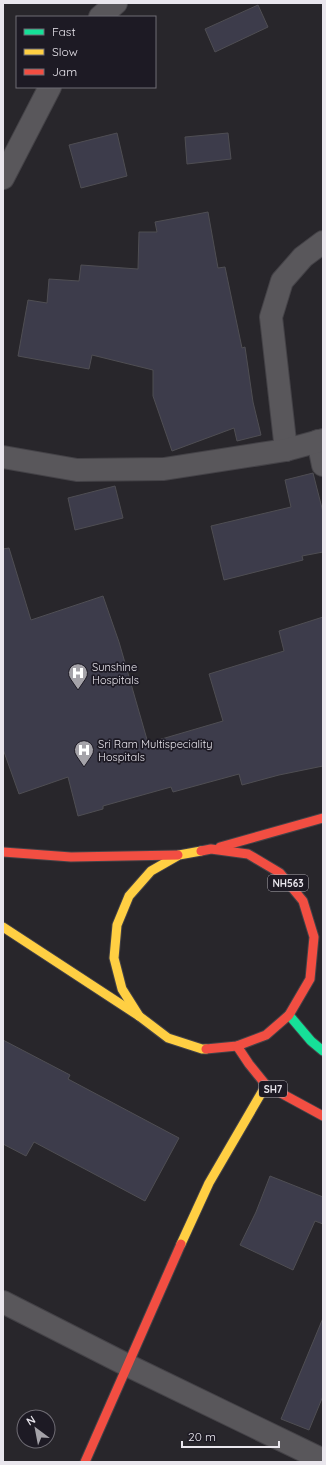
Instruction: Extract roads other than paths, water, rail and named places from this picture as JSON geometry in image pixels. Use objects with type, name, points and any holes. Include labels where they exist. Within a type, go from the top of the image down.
[{"type":"main road","name":"NH563","points":[[3,852],[70,857],[179,855],[211,849],[323,818]]},
{"type":"main road","name":"NH563","points":[[3,927],[139,1016],[168,1038],[202,1049],[237,1046],[266,1035],[290,1015],[310,979],[314,937],[303,901],[280,873],[248,854],[211,849]]},
{"type":"main road","name":"NH563","points":[[139,1016],[122,989],[114,958],[117,925],[129,896],[151,872],[179,855]]},
{"type":"main road","name":"NH563","points":[[314,937],[320,927]]},
{"type":"main road","points":[[290,1015],[311,1041],[323,1051]]},
{"type":"main road","name":"SH7","points":[[237,1046],[266,1085],[323,1116]]},
{"type":"main road","points":[[85,1462],[209,1183],[266,1085]]},
{"type":"street","points":[[101,16],[116,3]]},
{"type":"street","points":[[3,178],[49,88]]},
{"type":"street","points":[[286,450],[271,317],[282,281],[303,257],[323,242]]},
{"type":"street","points":[[3,457],[77,470],[164,469],[286,450],[320,440],[323,465]]},
{"type":"street","points":[[3,1302],[127,1365],[323,1460]]},
{"type":"place","name":"Sunshine Hospitals","points":[[78,690]]},
{"type":"place","name":"Sri Ram Multispeciality Hospitals","points":[[84,767]]}]
